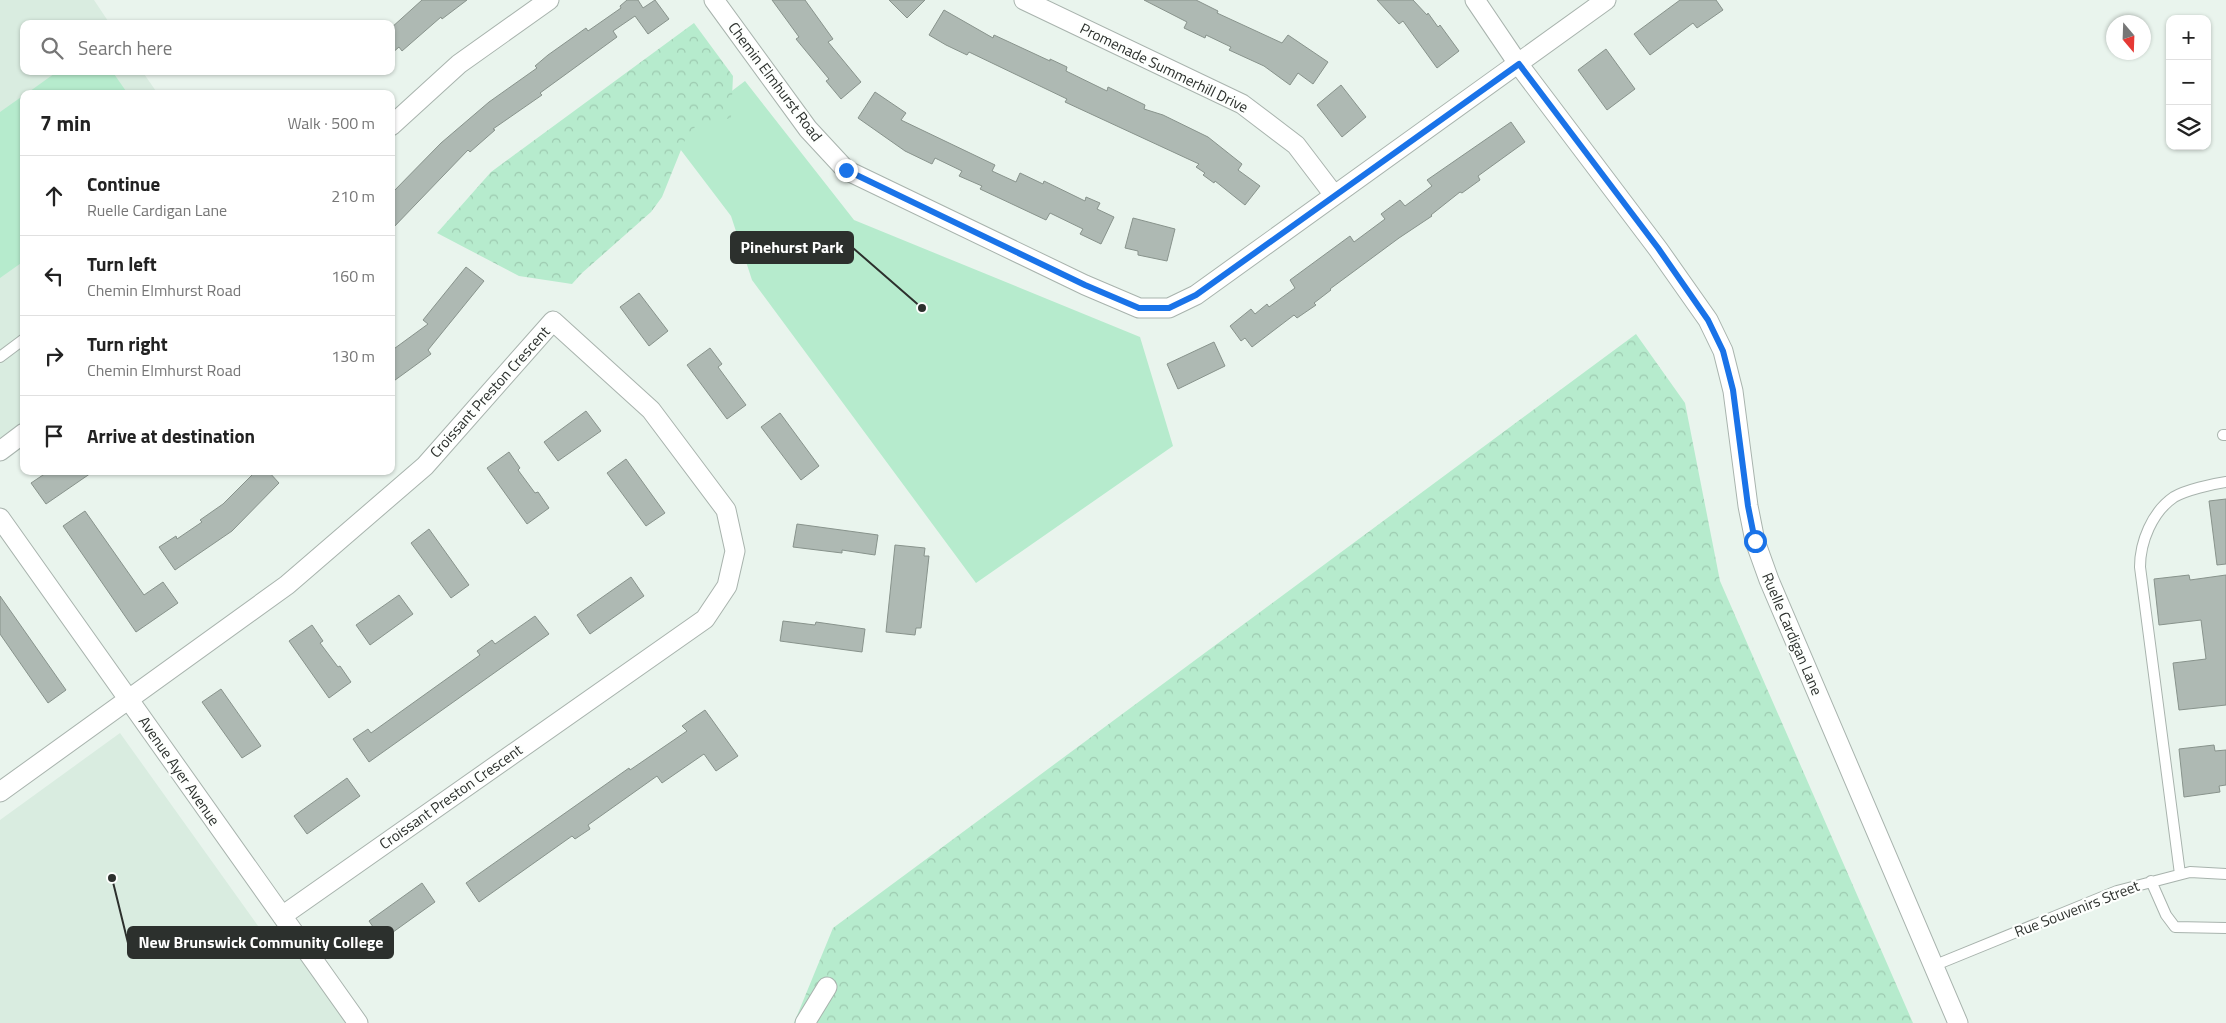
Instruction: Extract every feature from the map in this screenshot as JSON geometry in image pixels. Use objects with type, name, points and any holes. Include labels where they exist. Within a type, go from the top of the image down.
[{"type":"street","points":[[395,122],[459,64],[549,0]]},
{"type":"street","name":"Chemin Elmhurst Road","points":[[714,0],[808,129],[846,170],[1085,285],[1139,308],[1169,308],[1196,295],[1606,0]]},
{"type":"street","name":"Promenade Summerhill Drive","points":[[1024,0],[1242,104],[1296,145],[1334,195]]},
{"type":"street","name":"Ruelle Cardigan Lane","points":[[1475,0],[1519,64],[1658,248],[1708,320],[1723,351],[1733,390],[1748,506],[1758,549],[1772,590],[1958,1023]]},
{"type":"street","name":"Croissant Preston Crescent","points":[[128,699],[288,585],[425,466],[553,321],[651,410],[726,510],[735,551],[727,586],[706,618],[282,916]]},
{"type":"street","points":[[0,451],[20,436]]},
{"type":"street","name":"Avenue Ayer Avenue","points":[[0,518],[358,1023]]},
{"type":"street","points":[[0,792],[128,699]]},
{"type":"street","points":[[805,1023],[827,987]]},
{"type":"lane","points":[[0,357],[20,342]]},
{"type":"lane","points":[[2180,874],[2140,567],[2140,550],[2160,511],[2175,497],[2213,484],[2226,482]]},
{"type":"lane","name":"Rue Souvenirs Street","points":[[1933,966],[2117,891],[2190,872],[2226,874]]},
{"type":"lane","points":[[2151,881],[2166,915],[2175,928],[2226,928]]},
{"type":"shaded area","points":[[0,0],[94,0],[107,20],[20,20],[20,75],[145,75],[155,90],[20,90],[20,436],[0,451]]},
{"type":"shaded area","points":[[120,733],[266,937],[289,937],[352,1023],[0,1023],[0,820]]},
{"type":"green space","points":[[694,23],[733,76],[731,118],[696,126],[687,135],[662,197],[651,212],[572,284],[519,276],[437,233],[491,172]]},
{"type":"green space","points":[[52,75],[115,75],[125,90],[32,90]]},
{"type":"green space","points":[[745,81],[854,220],[1140,337],[1173,446],[976,583],[752,280],[731,216],[671,137]]},
{"type":"green space","points":[[20,98],[20,264],[0,278],[0,112]]},
{"type":"green space","points":[[1636,334],[1685,403],[1720,581],[1913,1023],[794,1023],[833,928]]},
{"type":"building","points":[[422,0],[467,0],[442,19],[441,17],[402,51],[399,47],[395,50],[395,24]]},
{"type":"building","points":[[627,0],[638,0],[643,8],[655,0],[669,19],[648,34],[635,16],[613,31],[617,37],[540,93],[542,95],[493,129],[495,130],[470,152],[468,150],[395,226],[395,190],[441,143],[489,102],[537,68],[535,66],[548,55],[586,28],[588,31],[621,8],[620,6]]},
{"type":"building","points":[[772,0],[805,0],[833,39],[828,42],[861,82],[841,99],[826,81],[829,79],[796,39],[799,37]]},
{"type":"building","points":[[889,0],[925,0],[907,18]]},
{"type":"building","points":[[1144,0],[1196,0],[1218,11],[1217,13],[1282,43],[1288,35],[1328,62],[1313,84],[1298,73],[1290,85],[1264,66],[1229,50],[1231,47],[1206,35],[1205,38],[1184,28],[1187,22]]},
{"type":"building","points":[[1377,0],[1413,0],[1427,15],[1428,13],[1438,27],[1440,25],[1459,51],[1437,68],[1403,21],[1399,24]]},
{"type":"building","points":[[1680,0],[1716,0],[1723,10],[1697,28],[1693,23],[1650,55],[1634,34]]},
{"type":"building","points":[[944,10],[993,38],[994,35],[1050,61],[1050,59],[1067,67],[1066,71],[1107,91],[1108,87],[1145,105],[1144,109],[1163,115],[1208,137],[1242,164],[1238,170],[1260,186],[1245,205],[1215,181],[1214,183],[1203,175],[1205,173],[1196,167],[1199,164],[1065,102],[1067,99],[969,52],[967,55],[946,45],[929,35]]},
{"type":"building","points":[[1606,49],[1635,89],[1607,110],[1578,70]]},
{"type":"building","points":[[1341,85],[1366,117],[1342,137],[1317,105]]},
{"type":"building","points":[[875,92],[906,113],[901,120],[995,165],[992,171],[1016,182],[1020,173],[1043,184],[1044,181],[1085,201],[1086,197],[1100,203],[1097,209],[1114,217],[1101,244],[1080,234],[1083,229],[1050,213],[1046,220],[980,189],[982,186],[959,176],[962,171],[935,158],[932,164],[905,151],[858,118]]},
{"type":"building","points":[[1511,122],[1525,142],[1478,176],[1480,180],[1462,193],[1460,192],[1432,216],[1330,289],[1314,303],[1316,305],[1297,318],[1294,315],[1252,347],[1245,338],[1241,341],[1230,326],[1251,309],[1255,314],[1267,304],[1269,307],[1295,288],[1290,280],[1350,236],[1354,242],[1385,219],[1381,214],[1400,200],[1405,206],[1432,186],[1427,180]]},
{"type":"building","points":[[1133,218],[1175,229],[1167,261],[1138,255],[1138,251],[1125,248]]},
{"type":"building","points":[[466,267],[484,281],[428,350],[431,354],[395,380],[395,348],[428,324],[423,320]]},
{"type":"building","points":[[639,293],[668,331],[649,346],[620,307]]},
{"type":"building","points":[[1214,342],[1225,366],[1178,389],[1167,364]]},
{"type":"building","points":[[710,348],[722,364],[718,367],[746,405],[727,419],[687,365]]},
{"type":"building","points":[[586,411],[601,431],[558,461],[544,442]]},
{"type":"building","points":[[780,413],[819,466],[801,480],[761,427]]},
{"type":"building","points":[[509,452],[520,468],[518,470],[535,493],[538,492],[549,508],[527,524],[487,468]]},
{"type":"building","points":[[626,459],[665,513],[646,526],[607,473]]},
{"type":"building","points":[[43,475],[88,475],[46,504],[31,483]]},
{"type":"building","points":[[252,475],[272,475],[279,483],[232,531],[175,570],[159,547],[176,536],[177,539],[202,522],[200,520],[223,504]]},
{"type":"building","points":[[2226,499],[2226,564],[2217,565],[2209,501]]},
{"type":"building","points":[[85,511],[144,595],[163,582],[178,603],[136,632],[63,526]]},
{"type":"building","points":[[797,524],[878,535],[875,555],[842,550],[842,553],[793,547]]},
{"type":"building","points":[[429,529],[469,585],[451,598],[411,543]]},
{"type":"building","points":[[895,545],[925,548],[924,556],[929,556],[921,628],[916,628],[915,635],[886,632]]},
{"type":"building","points":[[2189,575],[2190,580],[2226,575],[2226,705],[2179,710],[2173,663],[2206,659],[2201,620],[2159,625],[2154,579]]},
{"type":"building","points":[[631,577],[644,596],[590,634],[577,615]]},
{"type":"building","points":[[399,595],[413,614],[370,645],[356,625]]},
{"type":"building","points":[[0,596],[66,690],[48,703],[0,634]]},
{"type":"building","points":[[535,616],[549,634],[369,762],[353,739],[368,729],[371,733],[480,655],[477,651],[492,640],[495,644]]},
{"type":"building","points":[[783,621],[815,625],[816,622],[865,629],[862,652],[780,641]]},
{"type":"building","points":[[312,625],[323,641],[320,643],[351,682],[329,698],[289,641]]},
{"type":"building","points":[[221,689],[261,746],[242,758],[202,702]]},
{"type":"building","points":[[705,710],[738,756],[716,771],[704,754],[662,783],[657,776],[588,825],[590,829],[575,839],[572,836],[479,902],[466,883],[629,768],[630,770],[687,731],[682,726]]},
{"type":"building","points":[[2214,745],[2215,751],[2226,750],[2226,785],[2219,786],[2220,792],[2184,797],[2179,749]]},
{"type":"building","points":[[347,778],[360,796],[307,834],[294,816]]},
{"type":"building","points":[[422,883],[435,902],[382,940],[369,921]]},
{"type":"place","name":"Pinehurst Park","points":[[922,308]]},
{"type":"place","name":"New Brunswick Community College","points":[[112,878]]},
{"type":"route","points":[[846,170],[1085,285],[1139,308],[1169,308],[1196,295],[1519,64],[1658,248],[1708,320],[1723,351],[1733,390],[1748,506],[1755,541]]}]
